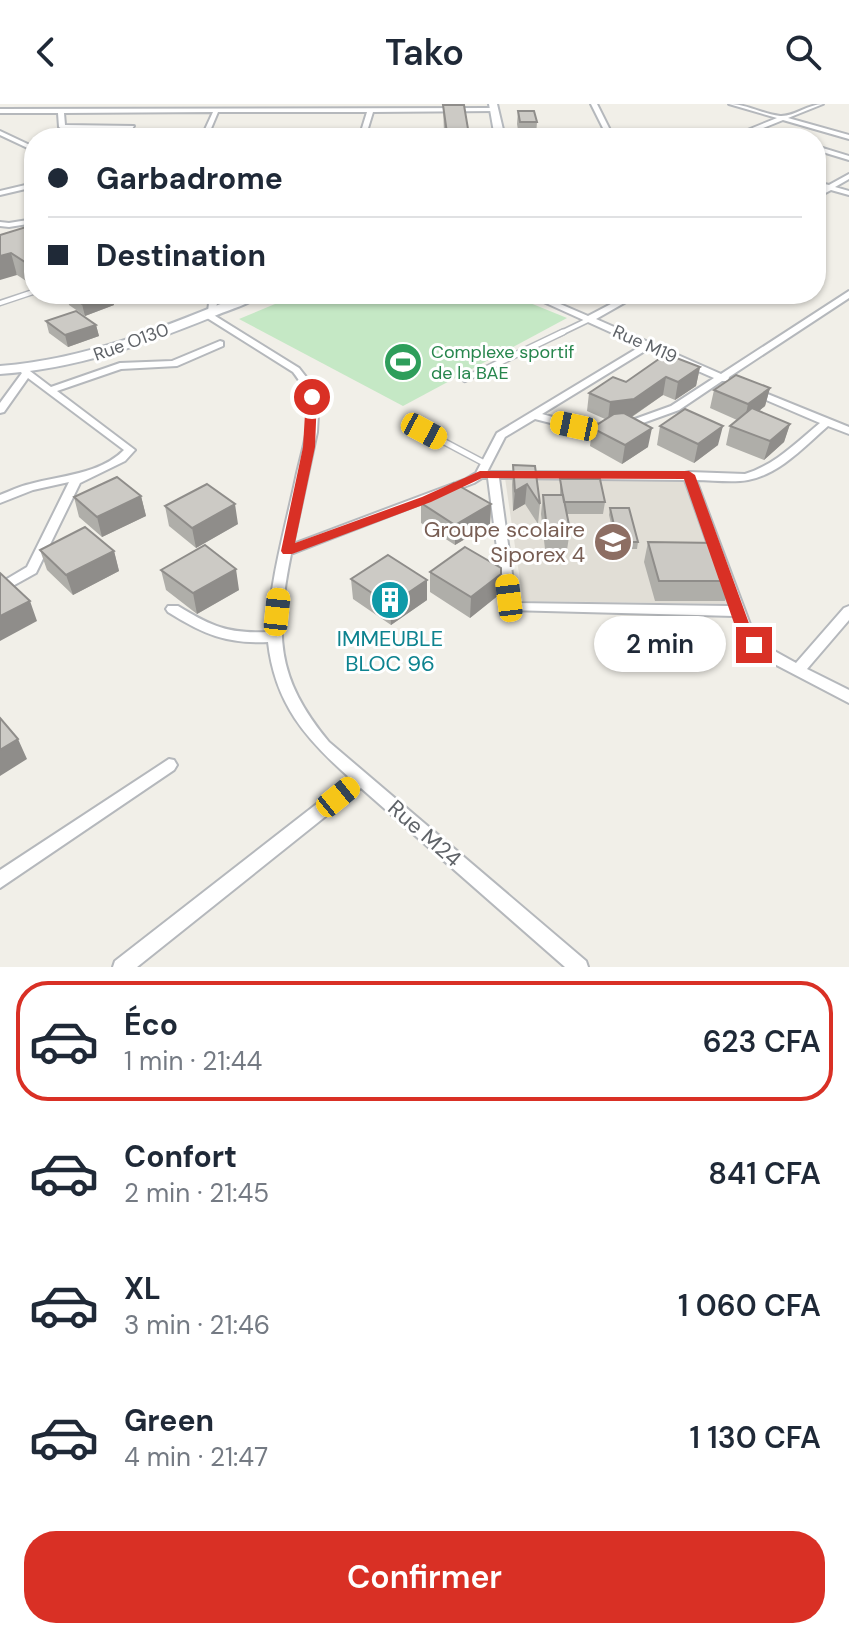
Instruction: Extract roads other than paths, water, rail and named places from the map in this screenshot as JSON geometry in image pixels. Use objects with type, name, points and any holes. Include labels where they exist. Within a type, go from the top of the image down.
[{"type":"street","points":[[594,104],[606,128]]},
{"type":"street","points":[[732,104],[818,128]]},
{"type":"street","points":[[756,128],[820,104]]},
{"type":"street","points":[[0,111],[370,111],[494,107],[498,128]]},
{"type":"street","points":[[61,111],[62,127],[132,127]]},
{"type":"street","points":[[208,128],[216,111]]},
{"type":"street","points":[[365,128],[370,111]]},
{"type":"street","points":[[826,130],[849,137]]},
{"type":"street","points":[[0,133],[24,144]]},
{"type":"street","points":[[826,151],[849,158]]},
{"type":"street","points":[[826,191],[849,176]]},
{"type":"street","points":[[2,190],[24,187]]},
{"type":"street","points":[[826,187],[849,193]]},
{"type":"street","points":[[0,224],[24,224]]},
{"type":"street","points":[[533,415],[574,426],[621,426],[675,408],[849,294]]},
{"type":"street","points":[[209,313],[211,304]]},
{"type":"street","name":"Rue O130","points":[[0,370],[25,372],[80,360],[231,304]]},
{"type":"street","name":"Rue M19","points":[[554,304],[735,383]]},
{"type":"street","points":[[590,319],[618,304]]},
{"type":"street","name":"Rue M24","points":[[209,313],[288,363],[306,383],[312,397],[309,447],[287,551],[275,637],[276,659],[286,689],[303,721],[324,746],[575,965]]},
{"type":"street","points":[[51,390],[120,366],[181,362],[220,344]]},
{"type":"street","points":[[648,345],[501,435],[487,471],[510,607],[737,611]]},
{"type":"street","points":[[0,410],[25,372],[130,450],[121,459],[83,476],[55,479],[0,499]]},
{"type":"street","points":[[748,389],[849,431]]},
{"type":"street","points":[[287,551],[426,500],[487,471],[756,475],[827,422]]},
{"type":"street","points":[[689,475],[737,611],[754,645],[849,697]]},
{"type":"street","points":[[0,589],[32,570],[71,487],[83,476]]},
{"type":"street","points":[[173,609],[213,633],[227,637],[275,637]]},
{"type":"street","points":[[798,670],[849,611]]},
{"type":"street","points":[[0,880],[169,765]]},
{"type":"street","points":[[122,967],[362,778]]},
{"type":"lane","points":[[0,303],[24,295]]},
{"type":"lane","points":[[465,379],[590,319]]},
{"type":"lane","points":[[424,431],[487,471]]},
{"type":"place","name":"Complexe sportif de la BAE","points":[[403,362]]},
{"type":"place","name":"Groupe scolaire Siporex 4","points":[[613,542]]},
{"type":"place","name":"IMMEUBLE BLOC 96","points":[[390,600]]}]
